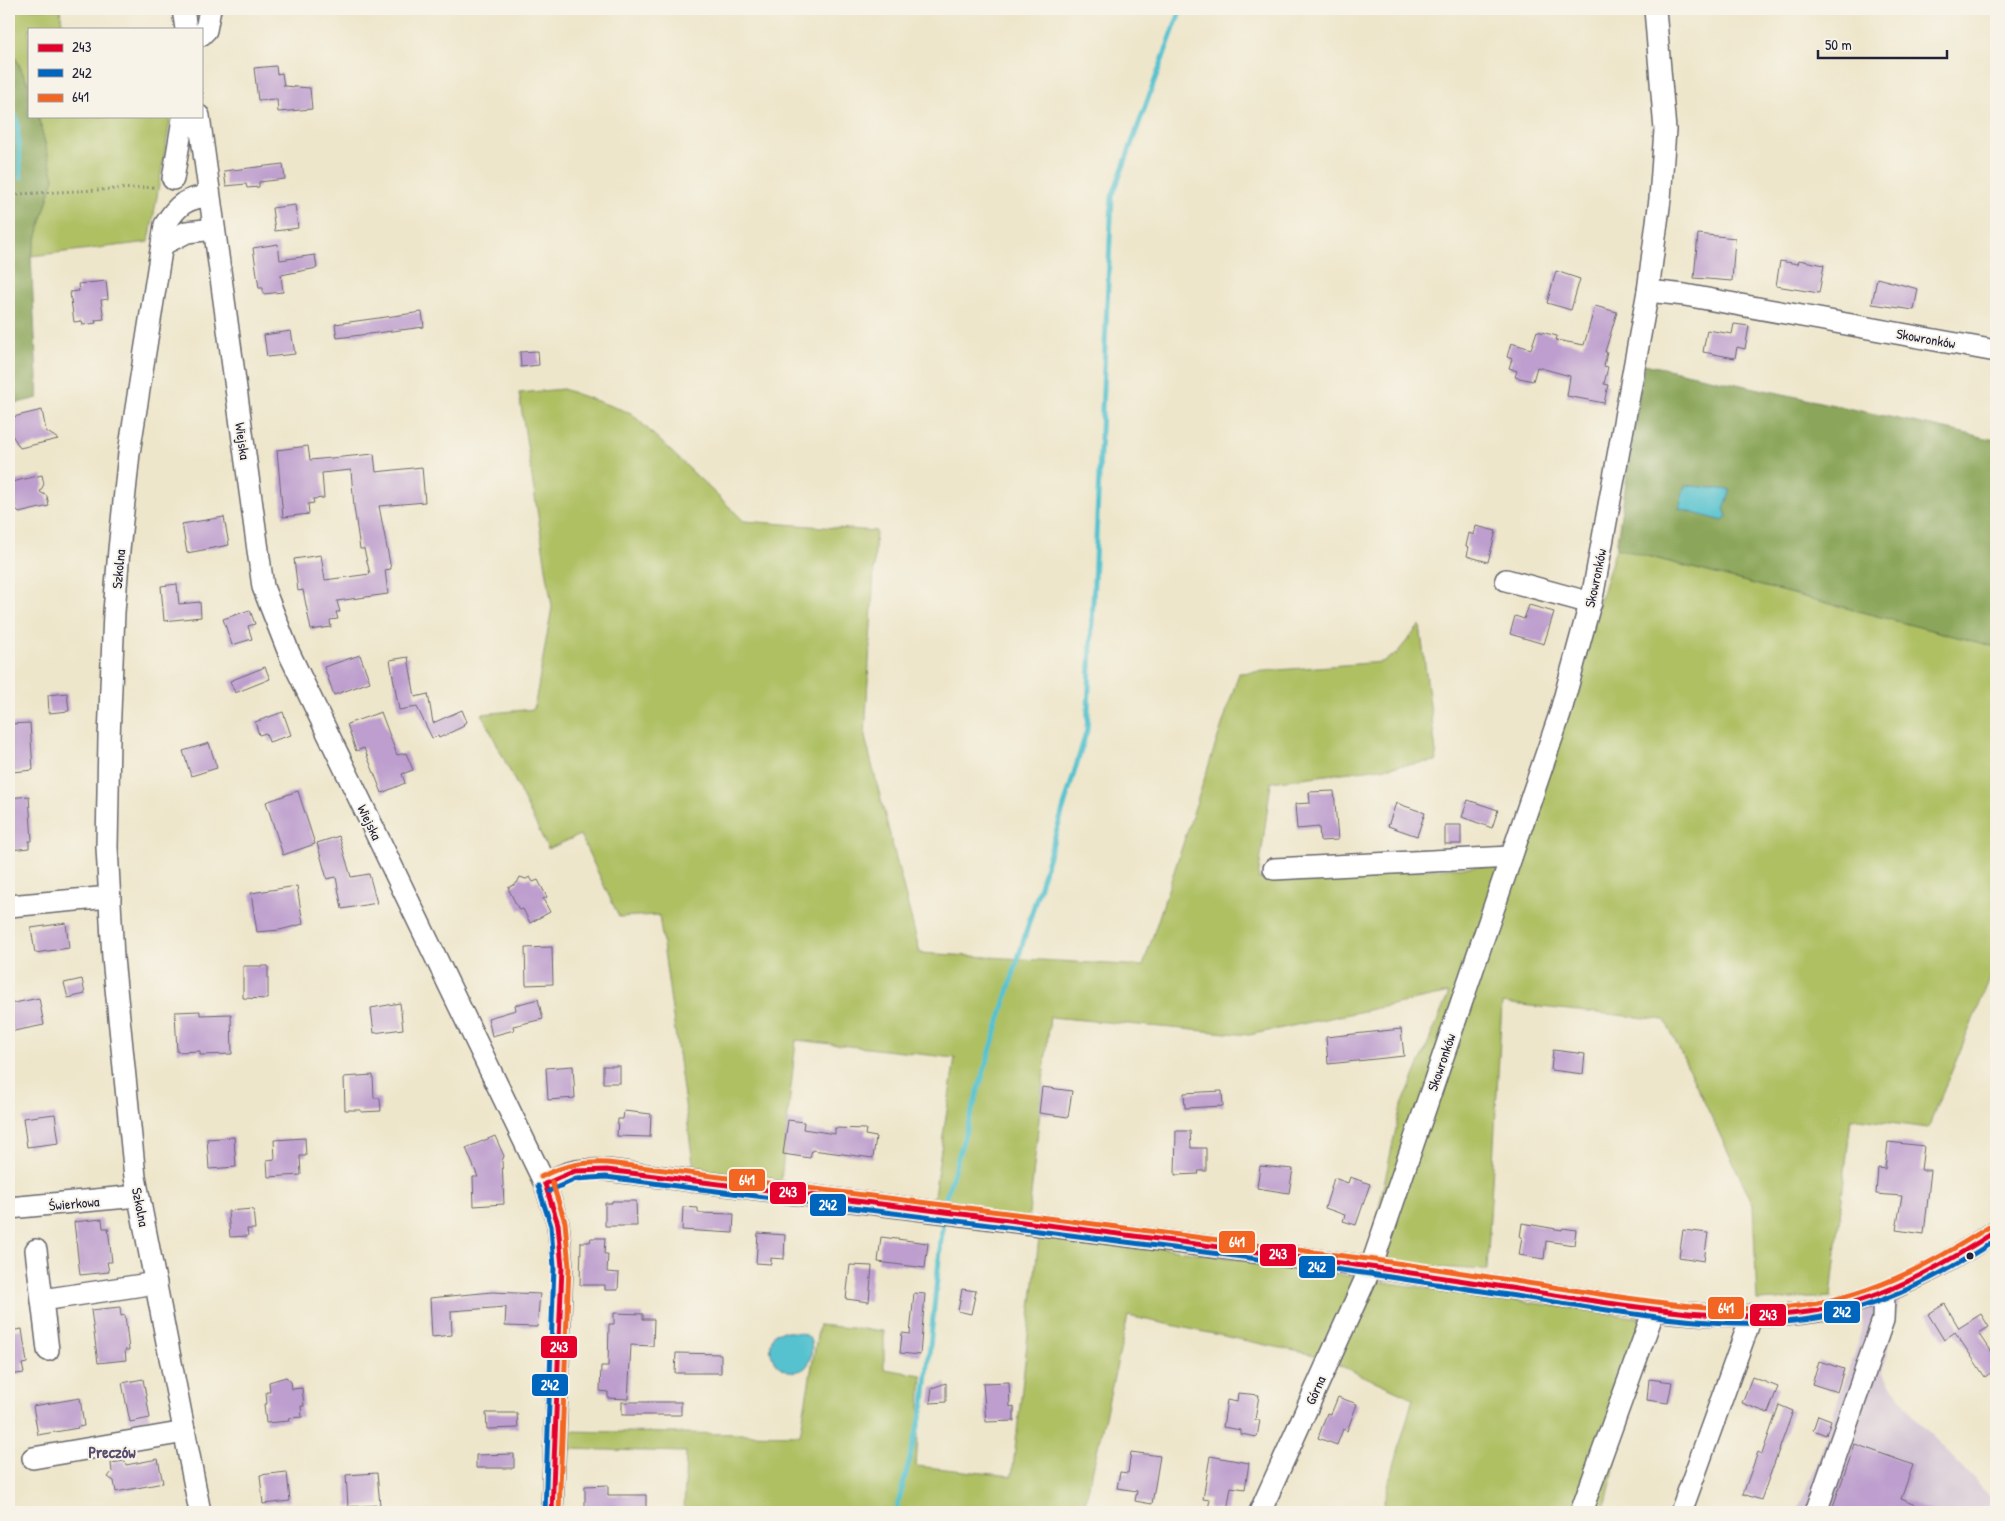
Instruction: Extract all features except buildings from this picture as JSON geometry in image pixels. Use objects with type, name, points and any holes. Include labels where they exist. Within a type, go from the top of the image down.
[{"type":"street","points":[[183,9],[186,28]]},
{"type":"street","points":[[202,34],[206,30],[210,9]]},
{"type":"street","name":"Skowronków","points":[[1371,1267],[1560,714],[1591,603],[1648,291],[1660,198],[1665,130],[1655,9]]},
{"type":"street","points":[[166,183],[183,119],[187,118]]},
{"type":"street","name":"Wiejska","points":[[198,118],[263,587],[289,653],[545,1184],[558,1224],[562,1267],[552,1512]]},
{"type":"street","name":"Szkolna","points":[[200,1512],[138,1196],[121,1052],[113,958],[107,847],[114,612],[130,453],[165,225],[182,203],[196,197],[209,196]]},
{"type":"street","points":[[163,244],[187,232],[214,229]]},
{"type":"street","name":"Skowronków","points":[[1648,291],[1685,295],[1996,351]]},
{"type":"street","points":[[1506,580],[1591,603]]},
{"type":"street","points":[[1274,869],[1511,857]]},
{"type":"street","points":[[9,906],[110,897]]},
{"type":"street","points":[[545,1184],[560,1175],[580,1169],[607,1170],[1371,1267],[1678,1313],[1752,1315],[1831,1309],[1884,1293],[1941,1264],[1996,1231]]},
{"type":"street","name":"Świerkowa","points":[[9,1208],[138,1196]]},
{"type":"street","points":[[36,1250],[48,1350]]},
{"type":"street","name":"Górna","points":[[1260,1512],[1371,1267]]},
{"type":"street","points":[[42,1300],[156,1283]]},
{"type":"street","points":[[1816,1512],[1883,1320],[1884,1293]]},
{"type":"street","points":[[1581,1512],[1654,1310]]},
{"type":"street","points":[[1681,1512],[1752,1315]]},
{"type":"street","points":[[33,1458],[185,1432]]},
{"type":"path","points":[[9,200],[20,194],[166,183]]},
{"type":"shaded area","points":[[1900,1297],[1883,1372],[1915,1418],[1996,1503],[1996,1512],[1797,1512],[1816,1467],[1861,1332],[1863,1307],[1890,1303]]},
{"type":"green space","points":[[9,9],[60,9],[63,28],[28,28],[28,84],[9,44]]},
{"type":"green space","points":[[9,44],[28,84],[28,118],[39,118],[54,178],[31,256],[38,398],[9,405]]},
{"type":"green space","points":[[39,118],[171,118],[149,242],[31,256],[54,178]]},
{"type":"green space","points":[[1644,364],[1996,440],[1996,647],[1616,548]]},
{"type":"green space","points":[[563,389],[631,413],[744,521],[876,531],[865,737],[920,953],[1143,966],[1239,673],[1382,662],[1396,654],[1420,625],[1437,761],[1271,782],[1258,879],[1519,864],[1616,548],[1996,647],[1996,965],[1928,1128],[1851,1118],[1831,1297],[1757,1301],[1753,1204],[1665,1020],[1502,1003],[1487,1270],[1367,1263],[1400,1110],[1449,993],[1249,1035],[1050,1017],[1028,1223],[932,1208],[955,1058],[796,1040],[780,1190],[695,1177],[659,915],[619,917],[580,835],[548,849],[482,714],[534,709],[552,607],[519,393]]},
{"type":"green space","points":[[1040,1229],[1355,1277],[1324,1357],[1128,1316],[1083,1512],[684,1512],[686,1452],[565,1449],[562,1431],[800,1435],[819,1325],[884,1331],[884,1369],[922,1375],[916,1466],[1012,1476]]},
{"type":"green space","points":[[1375,1281],[1648,1319],[1604,1512],[1381,1512],[1413,1398],[1332,1362]]},
{"type":"water","points":[[1685,485],[1731,490],[1724,509],[1727,516],[1723,521],[1679,509]]},
{"type":"water","points":[[783,1331],[806,1335],[811,1341],[810,1360],[802,1370],[788,1371],[779,1367],[773,1359],[772,1339],[775,1333]]},
{"type":"waterway","points":[[946,1197],[1087,730],[1112,197],[1181,9]]},
{"type":"waterway","points":[[9,100],[17,120],[21,177]]},
{"type":"waterway","points":[[896,1512],[924,1403],[943,1222]]},
{"type":"transit line","name":"641","points":[[541,1177],[573,1165],[608,1163],[1368,1259],[1662,1303],[1739,1309],[1790,1307],[1818,1303],[1871,1289],[1921,1267],[1992,1225]]},
{"type":"transit line","name":"243","points":[[545,1184],[575,1171],[607,1170],[1275,1254],[1637,1307],[1751,1316],[1808,1312],[1858,1301],[1930,1271],[1996,1231]]},
{"type":"transit line","name":"242","points":[[549,1191],[576,1179],[606,1177],[1275,1261],[1660,1317],[1740,1323],[1767,1323],[1821,1317],[1874,1303],[1900,1293],[1949,1269],[1996,1240]]},
{"type":"transit line","name":"641","points":[[552,1182],[565,1222],[569,1267],[559,1512]]},
{"type":"transit line","name":"243","points":[[545,1184],[558,1224],[562,1267],[552,1512]]},
{"type":"transit line","name":"242","points":[[538,1186],[551,1226],[554,1267],[545,1512]]},
{"type":"district","name":"Preczów","points":[[112,1452]]}]
